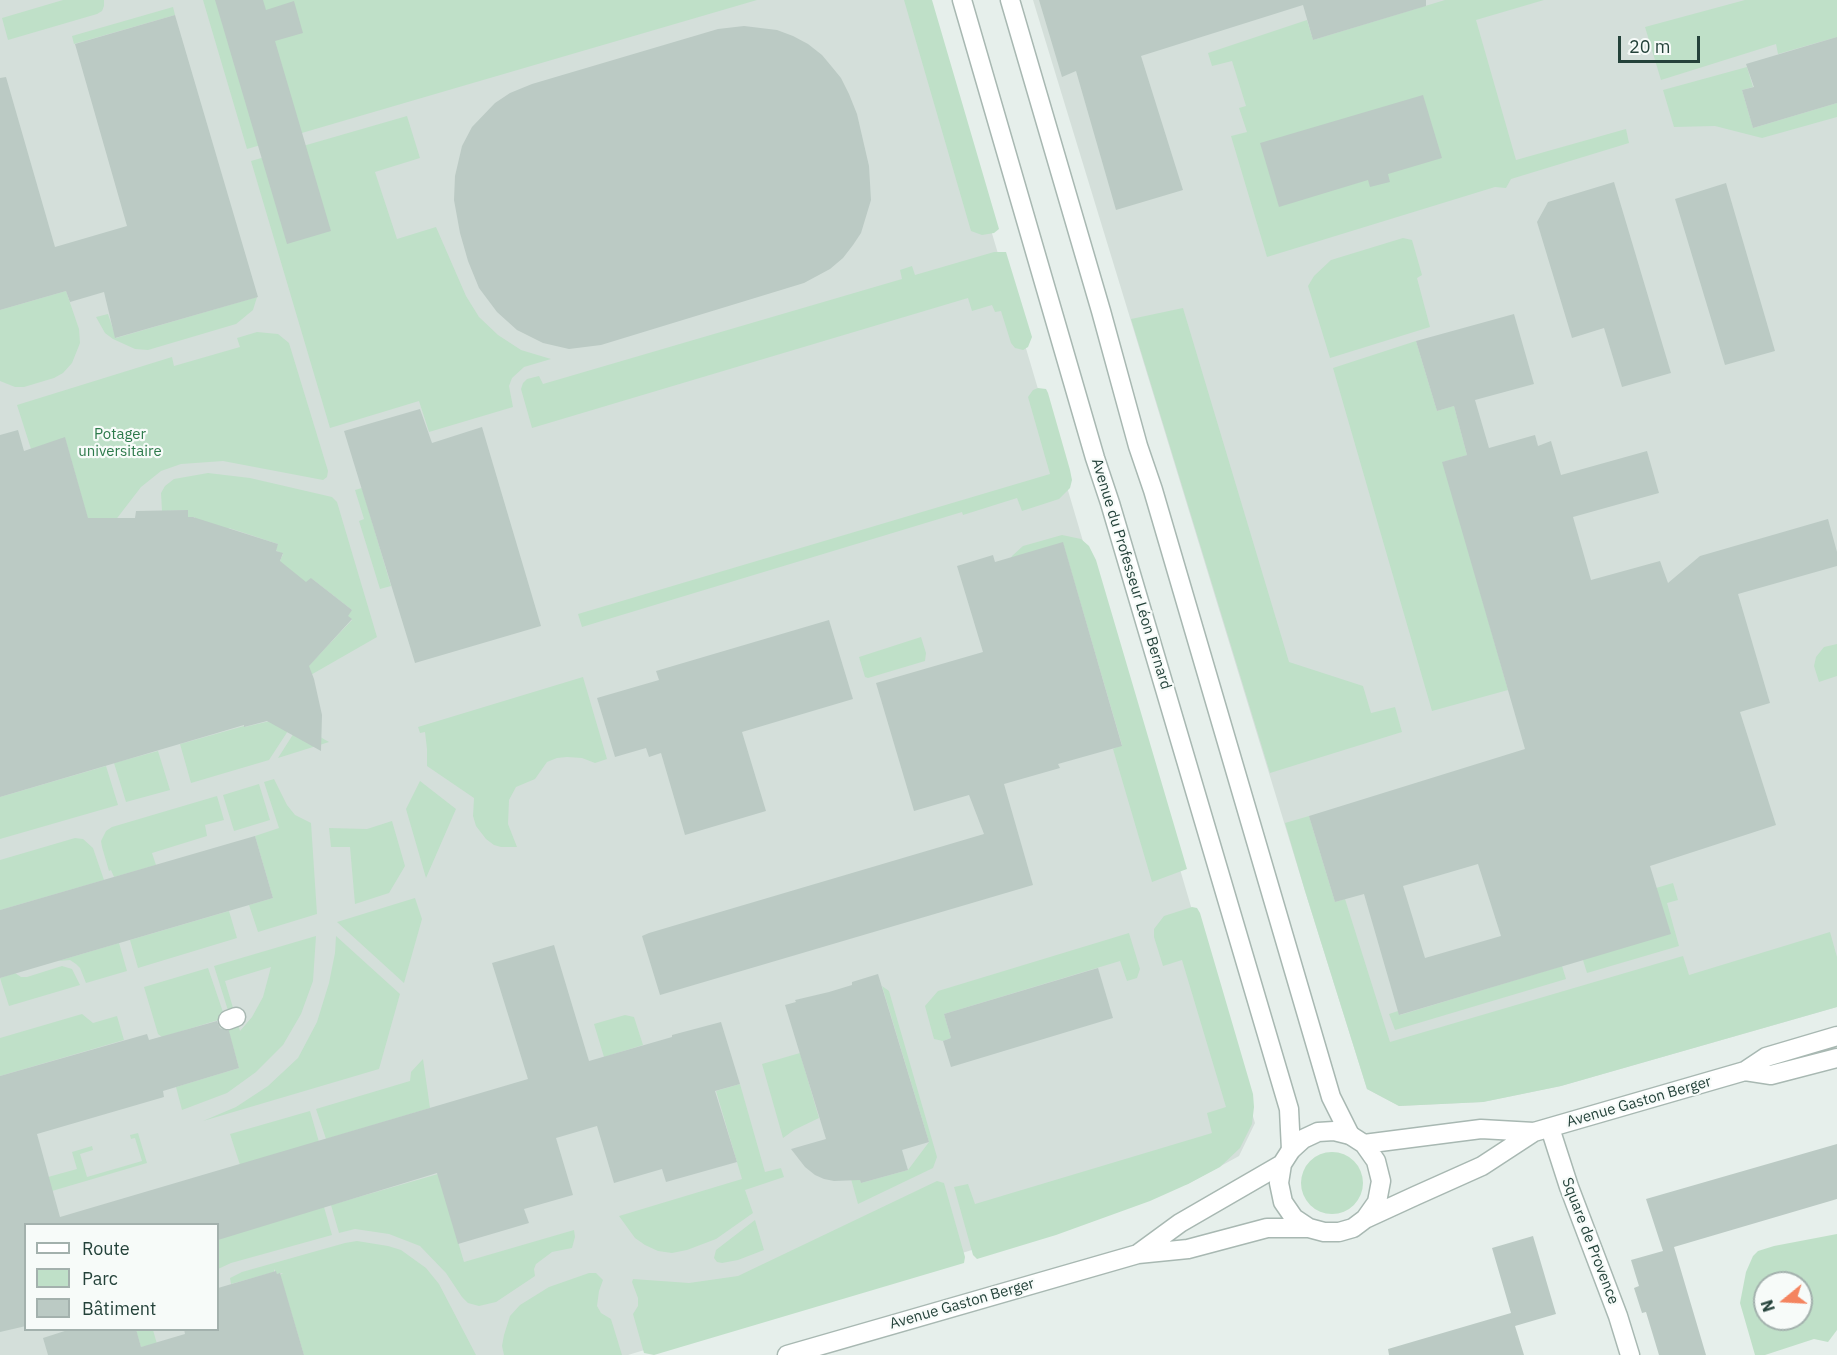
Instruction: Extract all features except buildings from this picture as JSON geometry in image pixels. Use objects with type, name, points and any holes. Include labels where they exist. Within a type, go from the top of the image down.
[{"type":"street","name":"Avenue du Professeur Léon Bernard","points":[[962,0],[1095,459],[1289,1109],[1286,1157]]},
{"type":"street","points":[[1010,0],[1138,446],[1154,490],[1332,1097],[1357,1139],[1376,1161],[1381,1181],[1377,1202],[1365,1219]]},
{"type":"street","name":"Avenue Gaston Berger","points":[[795,1354],[1138,1254],[1188,1250],[1267,1228],[1310,1228],[1324,1233],[1353,1228],[1365,1219],[1482,1166],[1542,1130],[1745,1071],[1766,1057],[1837,1036]]},
{"type":"street","name":"Avenue Gaston Berger","points":[[1745,1071],[1772,1075],[1837,1058]]},
{"type":"street","name":"Avenue Gaston Berger","points":[[1138,1254],[1180,1223],[1286,1157],[1303,1139],[1318,1132],[1334,1131],[1357,1139],[1481,1129],[1542,1130]]},
{"type":"street","name":"Square de Provence","points":[[1542,1130],[1569,1187],[1618,1316],[1630,1355]]},
{"type":"street","points":[[1286,1157],[1279,1183],[1283,1202],[1294,1218],[1310,1228]]},
{"type":"shaded area","points":[[0,0],[923,0],[1255,1123],[1239,1156],[1188,1184],[628,1355],[0,1355]]},
{"type":"shaded area","points":[[1033,0],[1837,0],[1837,1007],[1561,1086],[1483,1102],[1399,1106],[1367,1089]]},
{"type":"green space","points":[[63,0],[104,0],[104,6],[97,14],[8,40],[2,18]]},
{"type":"green space","points":[[203,0],[757,0],[247,149]]},
{"type":"green space","points":[[904,0],[932,0],[999,229],[994,233],[982,235],[971,231]]},
{"type":"green space","points":[[1445,0],[1544,0],[1476,20],[1516,160],[1626,129],[1629,143],[1511,179],[1506,188],[1495,187],[1267,257],[1231,136],[1247,132],[1239,108],[1246,106],[1232,61],[1212,66],[1208,53],[1307,20],[1313,40]]},
{"type":"green space","points":[[1745,0],[1837,0],[1837,37],[1778,54],[1776,44],[1661,80],[1645,27]]},
{"type":"green space","points":[[173,7],[175,15],[74,44],[72,36]]},
{"type":"green space","points":[[1747,67],[1753,87],[1742,90],[1753,128],[1837,103],[1837,117],[1762,138],[1715,126],[1674,127],[1663,90]]},
{"type":"green space","points":[[407,116],[420,158],[375,172],[397,239],[436,227],[466,296],[479,317],[498,335],[521,350],[551,359],[524,367],[512,378],[509,386],[513,407],[429,432],[419,401],[330,428],[251,161]]},
{"type":"green space","points":[[1403,238],[1412,240],[1422,275],[1417,278],[1430,327],[1330,358],[1308,286],[1314,276],[1331,260]]},
{"type":"green space","points":[[994,252],[1006,252],[1032,337],[1028,347],[1023,350],[1015,348],[1011,343],[1001,311],[995,312],[992,305],[972,311],[968,298],[532,428],[521,389],[527,379],[539,376],[543,384],[902,279],[900,270],[912,266],[915,275]]},
{"type":"green space","points":[[66,291],[79,329],[80,343],[72,363],[63,373],[54,378],[24,387],[15,387],[0,381],[0,310]]},
{"type":"green space","points":[[257,297],[253,310],[236,324],[148,350],[135,349],[113,339],[105,333],[96,317],[108,314],[116,338]]},
{"type":"green space","points":[[1183,308],[1289,662],[1363,686],[1371,713],[1395,707],[1402,732],[1270,773],[1131,319]]},
{"type":"green space","name":"Potager universitaire","points":[[257,332],[278,334],[289,343],[328,471],[327,477],[323,480],[223,461],[181,464],[161,471],[141,487],[111,526],[89,523],[65,438],[31,449],[17,405],[172,357],[174,366],[240,347],[237,338]]},
{"type":"green space","points":[[1416,341],[1437,411],[1454,406],[1467,455],[1443,462],[1508,690],[1432,711],[1333,368]]},
{"type":"green space","points":[[1046,389],[1048,393],[1072,480],[1070,488],[1059,499],[1022,511],[1017,498],[963,515],[962,512],[582,627],[578,614],[1050,474],[1028,397],[1033,390]]},
{"type":"green space","points":[[208,473],[250,478],[332,497],[337,502],[377,637],[295,684],[302,673],[352,620],[346,615],[352,610],[311,578],[312,580],[259,612],[283,554],[275,550],[278,544],[229,528],[193,563],[195,517],[186,517],[188,510],[162,511],[161,493],[165,486],[174,479]]},
{"type":"green space","points":[[362,488],[391,586],[380,589],[359,521],[364,519],[355,490]]},
{"type":"green space","points":[[1062,535],[1081,539],[1089,546],[1096,560],[1187,869],[1152,882],[1113,749],[1122,745],[1063,543],[1007,565],[1012,556],[1023,546]]},
{"type":"green space","points":[[921,637],[926,653],[925,661],[865,677],[859,657]]},
{"type":"green space","points":[[1837,644],[1837,676],[1819,682],[1814,666],[1816,657],[1824,647]]},
{"type":"green space","points":[[583,677],[607,759],[595,763],[582,758],[567,757],[547,762],[535,779],[516,787],[509,800],[508,824],[517,847],[494,845],[476,826],[473,816],[474,798],[427,766],[425,732],[420,733],[418,727]]},
{"type":"green space","points":[[299,714],[269,760],[191,783],[180,744],[244,726]]},
{"type":"green space","points":[[299,725],[329,742],[278,758]]},
{"type":"green space","points":[[158,751],[170,790],[126,802],[114,763]]},
{"type":"green space","points":[[106,766],[118,805],[0,839],[0,797]]},
{"type":"green space","points":[[274,779],[287,805],[295,815],[311,823],[317,914],[258,932],[249,905],[273,898],[255,836],[279,828],[264,782]]},
{"type":"green space","points":[[420,781],[456,809],[426,878],[406,809]]},
{"type":"green space","points":[[259,784],[270,820],[234,831],[223,795]]},
{"type":"green space","points":[[217,796],[224,820],[205,825],[207,836],[152,853],[156,865],[114,877],[111,870],[109,871],[101,841],[106,831],[112,827]]},
{"type":"green space","points":[[1309,816],[1335,902],[1345,899],[1390,1042],[1683,956],[1689,975],[1830,932],[1837,957],[1837,1007],[1561,1086],[1483,1102],[1399,1106],[1367,1089],[1305,891],[1285,823]]},
{"type":"green space","points":[[392,821],[405,866],[389,893],[355,904],[350,847],[331,847],[329,828],[367,829]]},
{"type":"green space","points":[[75,838],[83,839],[93,848],[104,880],[0,910],[0,860]]},
{"type":"green space","points":[[1673,883],[1678,900],[1667,903],[1679,946],[1587,973],[1583,960],[1656,888]]},
{"type":"green space","points":[[415,898],[422,919],[404,983],[337,922]]},
{"type":"green space","points":[[1192,907],[1197,908],[1200,913],[1253,1094],[1252,1124],[1240,1148],[1220,1167],[1150,1201],[1056,1235],[977,1259],[973,1255],[954,1187],[968,1184],[975,1204],[1212,1133],[1207,1113],[1226,1107],[1182,960],[1163,966],[1154,937],[1154,929],[1164,916]]},
{"type":"green space","points":[[229,911],[237,938],[138,968],[130,940]]},
{"type":"green space","points":[[1129,933],[1140,969],[1137,978],[1127,981],[1120,961],[944,1014],[951,1038],[943,1041],[934,1039],[925,1006],[938,991]]},
{"type":"green space","points":[[316,936],[313,981],[301,1014],[283,1045],[256,1072],[227,1093],[182,1110],[176,1087],[239,1068],[226,1022],[231,1020],[214,966]],"holes":[[[271,967],[263,997],[252,1017],[240,1031],[225,981]]]},
{"type":"green space","points":[[336,936],[400,994],[379,1069],[203,1121],[236,1107],[268,1086],[298,1058],[317,1022],[329,983]]},
{"type":"green space","points":[[119,943],[127,971],[86,983],[76,964],[70,960],[58,961]]},
{"type":"green space","points":[[62,966],[72,969],[80,985],[9,1006],[0,978],[15,973],[21,977],[27,977]]},
{"type":"green space","points":[[1562,966],[1566,979],[1395,1030],[1389,1014],[1398,1011],[1400,1015]]},
{"type":"green space","points":[[208,968],[225,1018],[162,1037],[158,1034],[144,987]]},
{"type":"green space","points":[[882,986],[889,991],[937,1157],[933,1168],[858,1204],[851,1179],[859,1176],[861,1183],[908,1170],[929,1142]]},
{"type":"green space","points":[[82,1014],[93,1023],[117,1016],[124,1040],[0,1076],[0,1038]]},
{"type":"green space","points":[[625,1015],[634,1017],[643,1045],[604,1057],[594,1024]]},
{"type":"green space","points":[[800,1053],[819,1118],[783,1138],[762,1064]]},
{"type":"green space","points":[[423,1059],[430,1108],[326,1139],[316,1109],[410,1081],[411,1072]]},
{"type":"green space","points":[[740,1084],[765,1172],[781,1168],[784,1177],[745,1190],[753,1213],[716,1239],[672,1253],[658,1251],[645,1245],[635,1238],[619,1216],[742,1179],[716,1091]]},
{"type":"green space","points":[[310,1111],[319,1142],[240,1165],[230,1134]]},
{"type":"green space","points":[[138,1133],[147,1163],[52,1191],[48,1177],[77,1169],[72,1152],[92,1146],[93,1150],[80,1154],[87,1177],[142,1161],[135,1138],[131,1139],[130,1135]]},
{"type":"green space","points":[[1332,1152],[1344,1154],[1354,1161],[1361,1171],[1363,1183],[1361,1195],[1354,1205],[1344,1212],[1332,1214],[1320,1212],[1310,1205],[1303,1195],[1301,1183],[1303,1171],[1310,1161],[1320,1154]]},
{"type":"green space","points":[[438,1174],[464,1262],[574,1230],[572,1248],[552,1252],[536,1264],[535,1276],[496,1302],[479,1306],[468,1303],[462,1297],[446,1273],[420,1246],[389,1234],[355,1229],[339,1233],[331,1205]]},
{"type":"green space","points":[[937,1181],[944,1183],[965,1257],[964,1263],[654,1355],[644,1353],[633,1314],[638,1306],[638,1298],[633,1279],[689,1283],[738,1276]]},
{"type":"green space","points":[[324,1207],[332,1235],[231,1263],[219,1269],[219,1239]]},
{"type":"green space","points":[[755,1220],[764,1250],[738,1260],[717,1262],[714,1258],[716,1250]]},
{"type":"green space","points":[[1837,1234],[1837,1330],[1828,1342],[1814,1339],[1765,1355],[1755,1355],[1740,1303],[1746,1272],[1753,1256],[1758,1251]]},
{"type":"green space","points":[[357,1241],[401,1250],[426,1268],[439,1284],[476,1355],[304,1355],[280,1275],[283,1273],[277,1274],[274,1269],[274,1272],[231,1284],[230,1278],[242,1272]]},
{"type":"green space","points":[[589,1273],[596,1273],[603,1280],[597,1306],[601,1313],[611,1319],[622,1355],[504,1355],[502,1346],[510,1316],[520,1305],[549,1287]]},
{"type":"green space","points":[[136,1331],[153,1331],[157,1344],[141,1347]]}]
